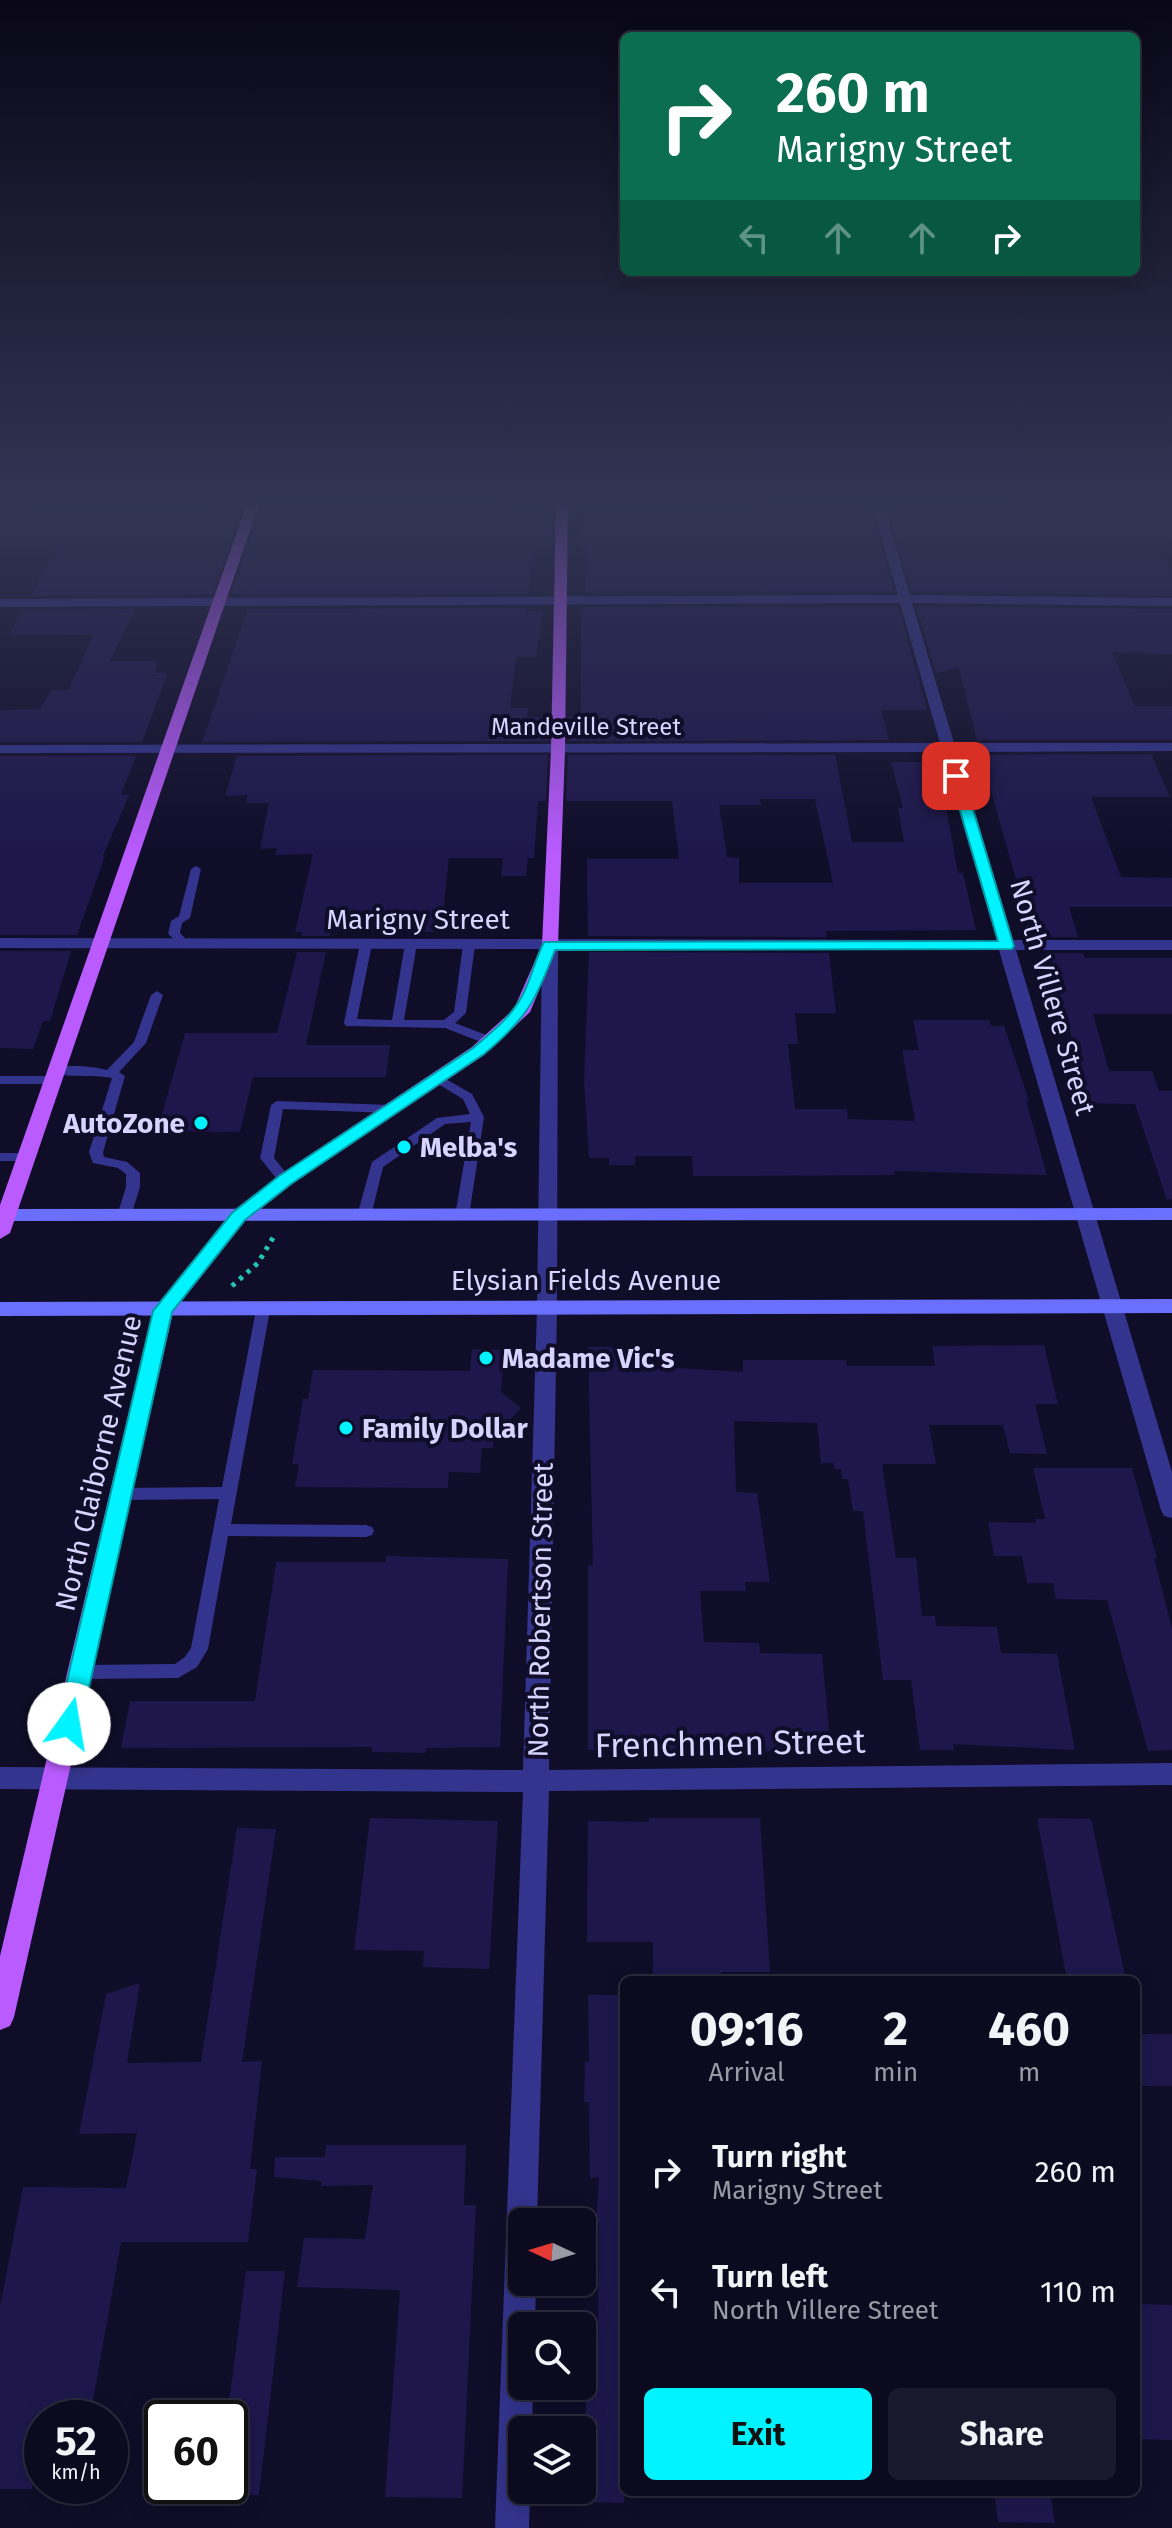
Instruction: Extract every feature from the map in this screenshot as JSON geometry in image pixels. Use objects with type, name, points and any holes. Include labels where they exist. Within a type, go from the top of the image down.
[{"type":"main road","points":[[214,619],[2,1221],[124,1216],[1172,1214]]},
{"type":"main road","name":"North Robertson Street","points":[[550,945],[558,750],[559,619]]},
{"type":"main road","name":"North Claiborne Avenue","points":[[0,2017],[163,1311],[238,1217],[285,1180],[490,1041],[521,1012],[543,969],[550,945]]},
{"type":"main road","name":"Elysian Fields Avenue","points":[[0,1309],[163,1311],[1172,1306]]},
{"type":"street","name":"North Villere Street","points":[[910,619],[1172,1510]]},
{"type":"street","name":"Mandeville Street","points":[[0,749],[1172,747]]},
{"type":"street","name":"Marigny Street","points":[[0,943],[179,940],[469,945],[1172,945]]},
{"type":"street","name":"North Robertson Street","points":[[512,2528],[536,1781],[547,1308],[550,945]]},
{"type":"street","name":"Frenchmen Street","points":[[0,1778],[536,1781],[1172,1774]]},
{"type":"lane","points":[[179,940],[187,933],[190,922],[184,918],[196,869]]},
{"type":"lane","points":[[366,944],[350,1023],[447,1024],[490,1041]]},
{"type":"lane","points":[[397,1024],[411,944]]},
{"type":"lane","points":[[447,1024],[460,1013],[469,945]]},
{"type":"lane","points":[[112,1072],[140,1043],[157,995]]},
{"type":"lane","points":[[0,1080],[112,1072],[119,1076],[96,1152],[98,1160],[122,1165],[133,1173],[133,1187],[124,1216]]},
{"type":"lane","points":[[437,1078],[468,1097],[478,1117],[462,1216]]},
{"type":"lane","points":[[285,1180],[267,1158],[277,1105],[391,1109]]},
{"type":"lane","points":[[364,1216],[377,1165],[442,1121],[478,1117]]},
{"type":"lane","points":[[0,1157],[26,1157]]},
{"type":"lane","points":[[81,1672],[178,1671],[191,1662],[199,1649],[263,1310]]},
{"type":"lane","points":[[121,1494],[228,1493]]},
{"type":"lane","points":[[221,1530],[366,1531]]},
{"type":"path","points":[[225,1292],[258,1263],[275,1235]]},
{"type":"building","points":[[18,619],[130,619],[110,661],[158,661],[154,673],[167,675],[142,742],[0,742],[0,710],[40,709],[51,690],[68,690],[94,635],[10,634]]},
{"type":"building","points":[[245,619],[542,619],[536,657],[516,657],[510,708],[528,708],[527,717],[549,717],[548,741],[202,742]]},
{"type":"building","points":[[581,619],[902,619],[927,710],[881,710],[889,740],[568,741],[568,717],[581,717]]},
{"type":"building","points":[[920,619],[1172,619],[1172,654],[1112,652],[1135,706],[1172,706],[1172,740],[977,740],[959,668],[936,673]]},
{"type":"building","points":[[1151,754],[1170,797],[1091,797],[1121,877],[1172,878],[1172,907],[1069,907],[1078,937],[1042,937],[1027,884],[1018,884],[981,755]]},
{"type":"building","points":[[548,755],[546,801],[538,801],[534,858],[528,858],[526,876],[501,876],[503,858],[449,858],[441,932],[331,931],[330,936],[301,936],[302,932],[295,932],[313,854],[275,855],[277,848],[260,849],[269,803],[246,803],[248,795],[225,796],[237,756]]},
{"type":"building","points":[[568,755],[835,755],[852,842],[904,842],[898,808],[903,808],[891,762],[938,762],[958,873],[963,873],[976,930],[826,931],[827,937],[588,936],[587,859],[679,859],[672,801],[566,801]],"holes":[[[760,799],[815,799],[833,883],[739,883],[739,858],[727,857],[719,805],[761,805]]]},
{"type":"building","points":[[0,756],[136,756],[121,795],[129,795],[103,856],[77,935],[0,935]]},
{"type":"building","points":[[0,951],[71,951],[50,1021],[43,1021],[33,1049],[0,1048]]},
{"type":"building","points":[[297,952],[326,952],[306,1045],[390,1045],[386,1077],[253,1077],[240,1132],[157,1131],[185,1033],[277,1033]]},
{"type":"building","points":[[589,952],[829,953],[836,1013],[795,1013],[798,1044],[788,1044],[795,1109],[847,1109],[848,1119],[915,1121],[902,1050],[919,1050],[913,1020],[989,1020],[991,1026],[1004,1026],[1029,1101],[1026,1101],[1047,1175],[894,1171],[894,1175],[693,1176],[692,1156],[635,1156],[635,1165],[609,1165],[609,1158],[589,1158],[584,1080]]},
{"type":"building","points":[[1047,953],[1083,953],[1085,958],[1172,958],[1172,1014],[1093,1014],[1109,1071],[1152,1071],[1159,1091],[1172,1091],[1172,1199],[1167,1200],[1135,1104],[1085,1103],[1071,1051],[1076,1051]]},
{"type":"building","points":[[1044,1345],[1058,1404],[1035,1404],[1047,1454],[1010,1453],[1003,1425],[929,1425],[936,1464],[882,1464],[896,1558],[916,1558],[922,1616],[935,1616],[936,1626],[997,1627],[1001,1653],[1057,1654],[1075,1750],[953,1744],[954,1750],[920,1750],[911,1680],[883,1680],[863,1511],[853,1511],[848,1479],[842,1479],[841,1469],[834,1469],[834,1463],[821,1463],[817,1423],[734,1421],[736,1492],[757,1493],[770,1582],[745,1582],[746,1591],[700,1591],[704,1642],[759,1643],[760,1653],[822,1654],[831,1752],[588,1750],[588,1566],[593,1565],[588,1347],[639,1347],[640,1366],[743,1372],[743,1360],[846,1360],[847,1366],[935,1366],[932,1346]]},
{"type":"building","points":[[472,1349],[504,1350],[501,1392],[521,1408],[508,1422],[495,1422],[493,1448],[482,1448],[480,1473],[449,1472],[448,1488],[295,1487],[299,1464],[292,1464],[303,1399],[308,1399],[313,1370],[470,1371]]},
{"type":"building","points":[[1033,1468],[1132,1468],[1157,1558],[1154,1558],[1172,1628],[1172,1750],[1148,1751],[1107,1600],[1056,1599],[1053,1583],[1027,1583],[1022,1556],[994,1556],[988,1522],[1036,1523],[1035,1519],[1045,1519]]},
{"type":"building","points":[[386,1556],[508,1559],[500,1747],[426,1748],[425,1753],[372,1752],[372,1747],[121,1748],[130,1701],[255,1701],[276,1562],[386,1562]]},
{"type":"building","points":[[370,1818],[498,1821],[489,1969],[423,1967],[424,1951],[354,1950]]},
{"type":"building","points":[[649,1818],[760,1818],[770,1972],[653,1976],[653,1942],[587,1942],[588,1821],[649,1822]]},
{"type":"building","points":[[1037,1818],[1091,1819],[1125,1976],[1066,1976]]},
{"type":"building","points":[[237,1828],[276,1829],[242,2062],[262,2061],[250,2169],[257,2169],[248,2242],[121,2242],[93,2400],[24,2400],[24,2489],[0,2489],[0,2307],[23,2187],[126,2188],[137,2133],[79,2134],[106,1994],[140,1983],[127,2063],[201,2062]]},
{"type":"building","points":[[588,1995],[620,1995],[620,2496],[624,2496],[624,2503],[596,2502],[596,2416],[586,2416],[586,2400],[596,2400],[599,2177],[590,2178],[589,2102],[584,2102],[585,2061],[589,2062]]},
{"type":"building","points":[[1140,2034],[1172,2034],[1172,2086],[1140,2086]]},
{"type":"building","points":[[326,2145],[466,2145],[464,2205],[476,2205],[462,2498],[385,2497],[400,2290],[297,2287],[304,2238],[365,2239],[373,2185],[321,2186],[322,2181],[274,2177],[275,2157],[325,2157]]},
{"type":"building","points":[[246,2271],[285,2271],[259,2495],[248,2495],[248,2400],[229,2400]]},
{"type":"building","points":[[1140,2304],[1172,2305],[1172,2440],[1140,2439]]},
{"type":"building","points":[[995,2496],[1051,2496],[1055,2523],[998,2522]]},
{"type":"place","name":"AutoZone","points":[[201,1123]]},
{"type":"place","name":"Melba's","points":[[404,1147]]},
{"type":"place","name":"Madame Vic's","points":[[486,1358]]},
{"type":"place","name":"Family Dollar","points":[[346,1428]]},
{"type":"route","points":[[69,1724],[163,1311],[238,1217],[285,1180],[478,1051],[502,1031],[521,1012],[543,969],[550,945],[1007,946],[956,776]]}]
